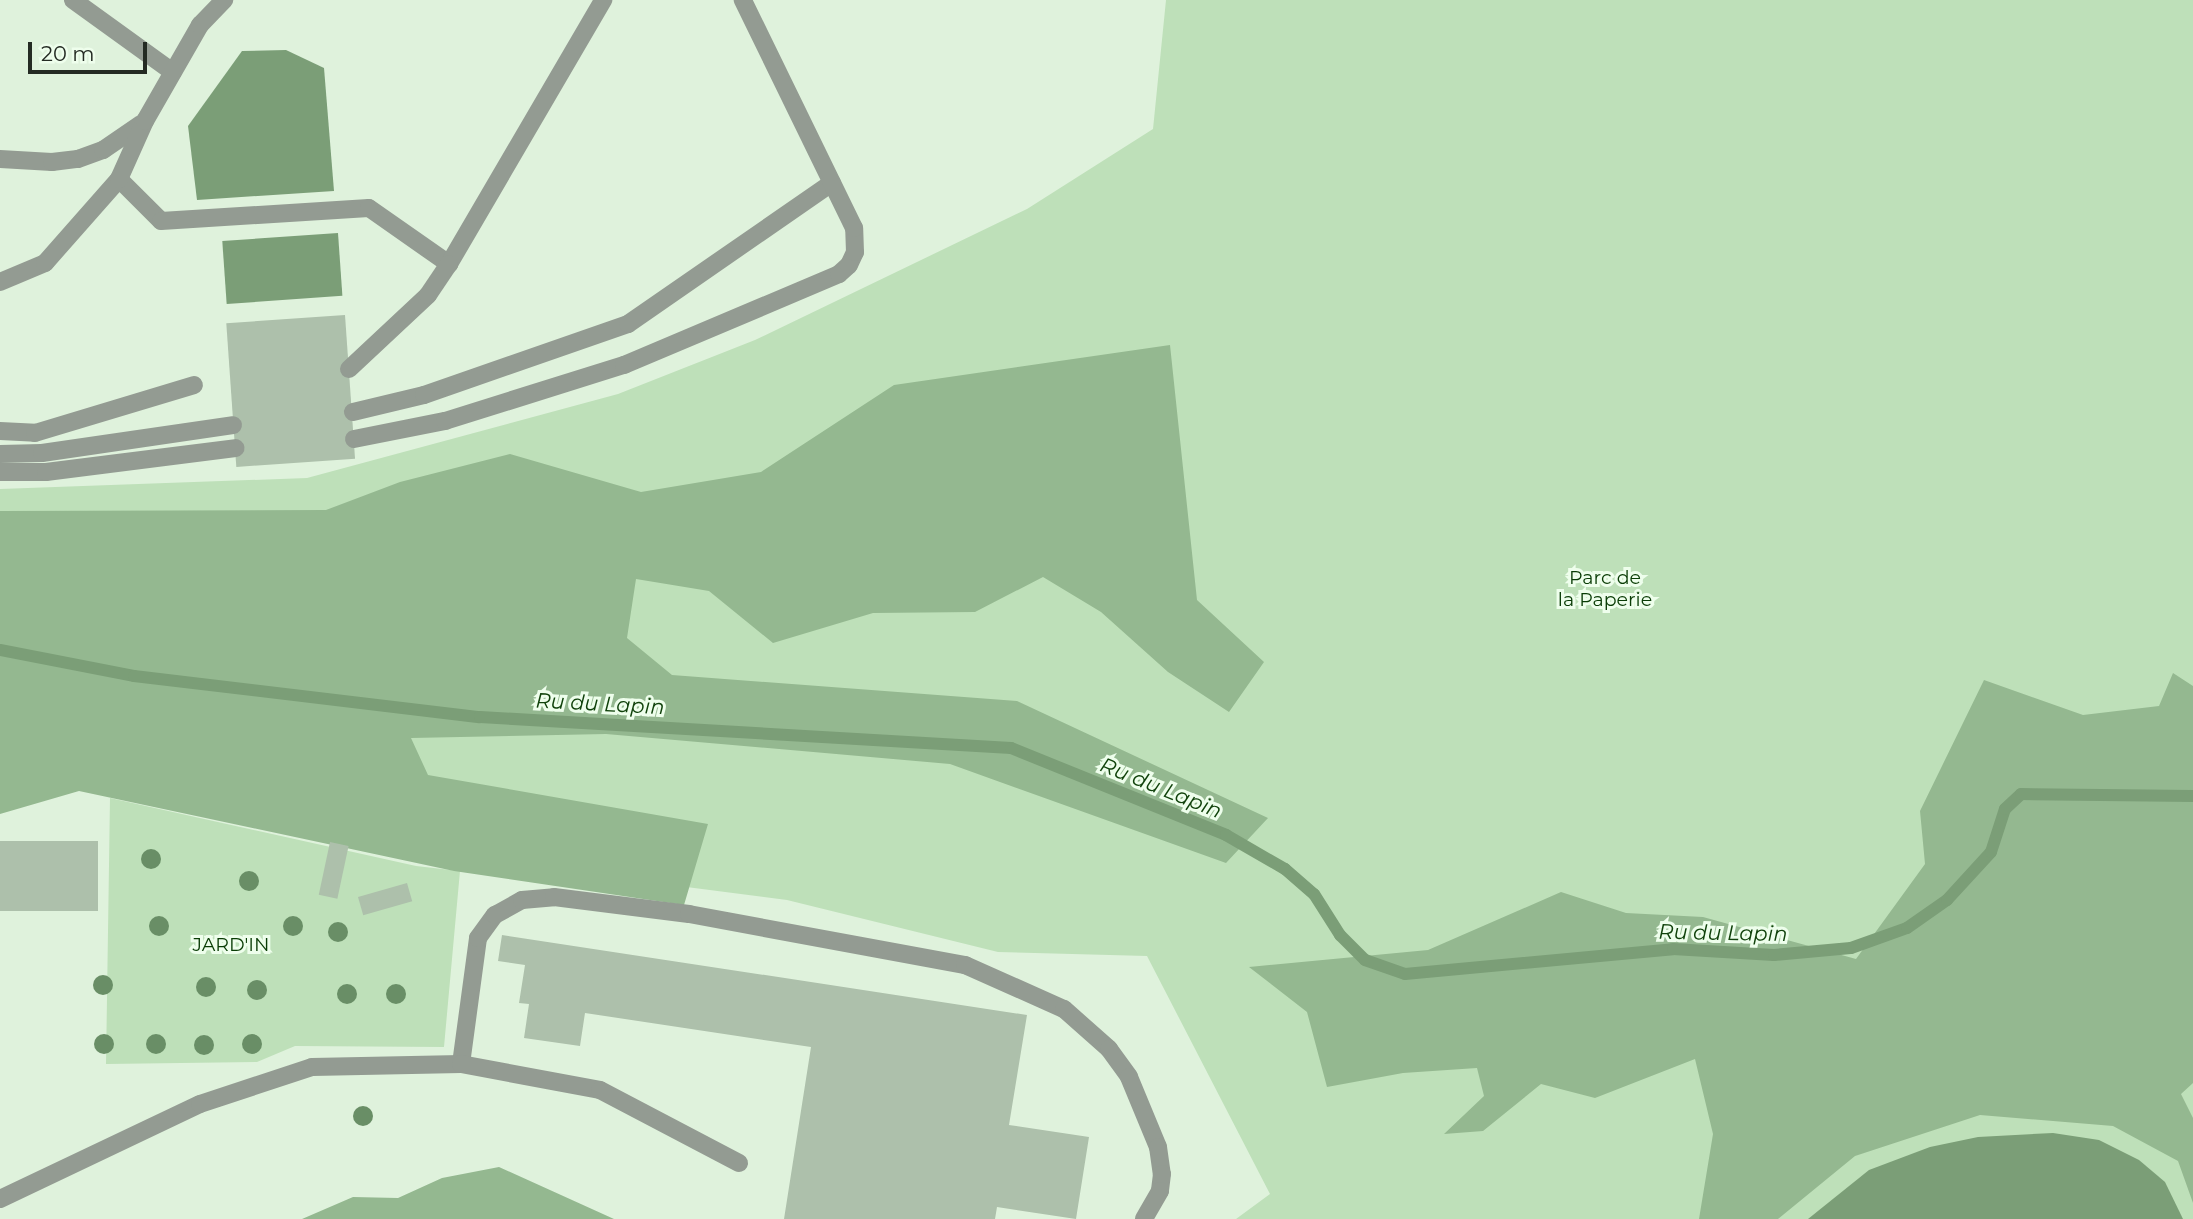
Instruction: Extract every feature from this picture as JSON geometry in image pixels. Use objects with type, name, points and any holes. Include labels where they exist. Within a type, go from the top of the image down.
[{"type":"lane","points":[[73,0],[173,72]]},
{"type":"lane","points":[[0,282],[45,263],[119,179],[145,121],[200,25],[224,0]]},
{"type":"lane","points":[[349,369],[428,295],[449,264],[603,0]]},
{"type":"lane","points":[[354,439],[445,421],[624,366],[839,274],[849,265],[857,240],[743,0]]},
{"type":"lane","points":[[0,159],[52,162],[78,159],[103,150],[145,121]]},
{"type":"lane","points":[[119,179],[161,221],[369,208],[449,264]]},
{"type":"lane","points":[[353,412],[424,395],[628,324],[832,183]]},
{"type":"lane","points":[[0,431],[35,433],[194,385]]},
{"type":"lane","points":[[0,454],[42,453],[233,425]]},
{"type":"lane","points":[[0,472],[46,472],[235,448]]},
{"type":"lane","points":[[461,1064],[478,938],[495,915],[530,898],[554,897],[689,914],[965,965],[1064,1009],[1109,1049],[1129,1077],[1158,1147],[1162,1174],[1160,1191],[1144,1219]]},
{"type":"lane","points":[[0,1199],[200,1104],[312,1067],[461,1064],[600,1090],[739,1163]]},
{"type":"green space","name":"Parc de la Paperie","points":[[1166,0],[2193,0],[2193,1219],[1236,1219],[1270,1194],[1147,956],[998,952],[787,900],[422,853],[0,765],[0,489],[307,478],[618,394],[755,340],[1027,209],[1153,129]]},
{"type":"green space","name":"JARD'IN","points":[[110,798],[416,866],[460,871],[444,1047],[295,1046],[257,1062],[106,1064]]},
{"type":"shaded area","points":[[286,50],[324,68],[334,191],[197,200],[188,126],[242,51]]},
{"type":"shaded area","points":[[338,233],[342,296],[227,304],[222,241]]},
{"type":"shaded area","points":[[1170,345],[1197,600],[1264,662],[1229,712],[1168,672],[1101,612],[1043,577],[975,612],[873,613],[773,643],[709,591],[636,579],[627,638],[672,675],[1017,701],[1268,818],[1226,863],[950,764],[606,734],[411,738],[428,775],[708,824],[684,905],[454,871],[79,791],[0,814],[0,511],[326,510],[400,482],[510,454],[641,492],[761,472],[894,385]]},
{"type":"shaded area","points":[[2173,673],[2193,686],[2193,1083],[2181,1094],[2193,1118],[2193,1203],[2178,1161],[2113,1126],[1980,1115],[1855,1156],[1778,1219],[1699,1219],[1713,1134],[1695,1059],[1595,1098],[1541,1084],[1483,1131],[1444,1134],[1484,1096],[1477,1068],[1403,1073],[1327,1087],[1307,1012],[1249,967],[1428,950],[1561,892],[1626,913],[1703,917],[1856,959],[1925,864],[1920,811],[1984,680],[2083,715],[2159,706]]},
{"type":"shaded area","points":[[2053,1133],[2099,1140],[2139,1160],[2165,1182],[2183,1219],[1808,1219],[1869,1170],[1930,1147],[1978,1137]]},
{"type":"shaded area","points":[[499,1167],[614,1219],[302,1219],[353,1197],[398,1198],[442,1178]]},
{"type":"building","points":[[345,315],[355,459],[236,467],[226,323]]},
{"type":"building","points":[[0,841],[98,841],[98,911],[0,911]]},
{"type":"building","points":[[330,842],[349,846],[337,899],[319,895]]},
{"type":"building","points":[[407,883],[412,901],[363,915],[358,897]]},
{"type":"building","points":[[502,935],[1027,1015],[1009,1125],[1089,1137],[1076,1219],[997,1207],[995,1219],[784,1219],[811,1047],[585,1013],[580,1046],[524,1038],[529,1004],[519,1003],[525,965],[498,961]]},
{"type":"waterway","name":"Ru du Lapin","points":[[0,650],[134,676],[480,717],[1011,748],[1226,835],[1285,869],[1314,894],[1340,935],[1365,960],[1405,974],[1673,949],[1774,955],[1851,948],[1907,928],[1947,900],[1991,852],[2005,809],[2021,794],[2193,796]]}]
